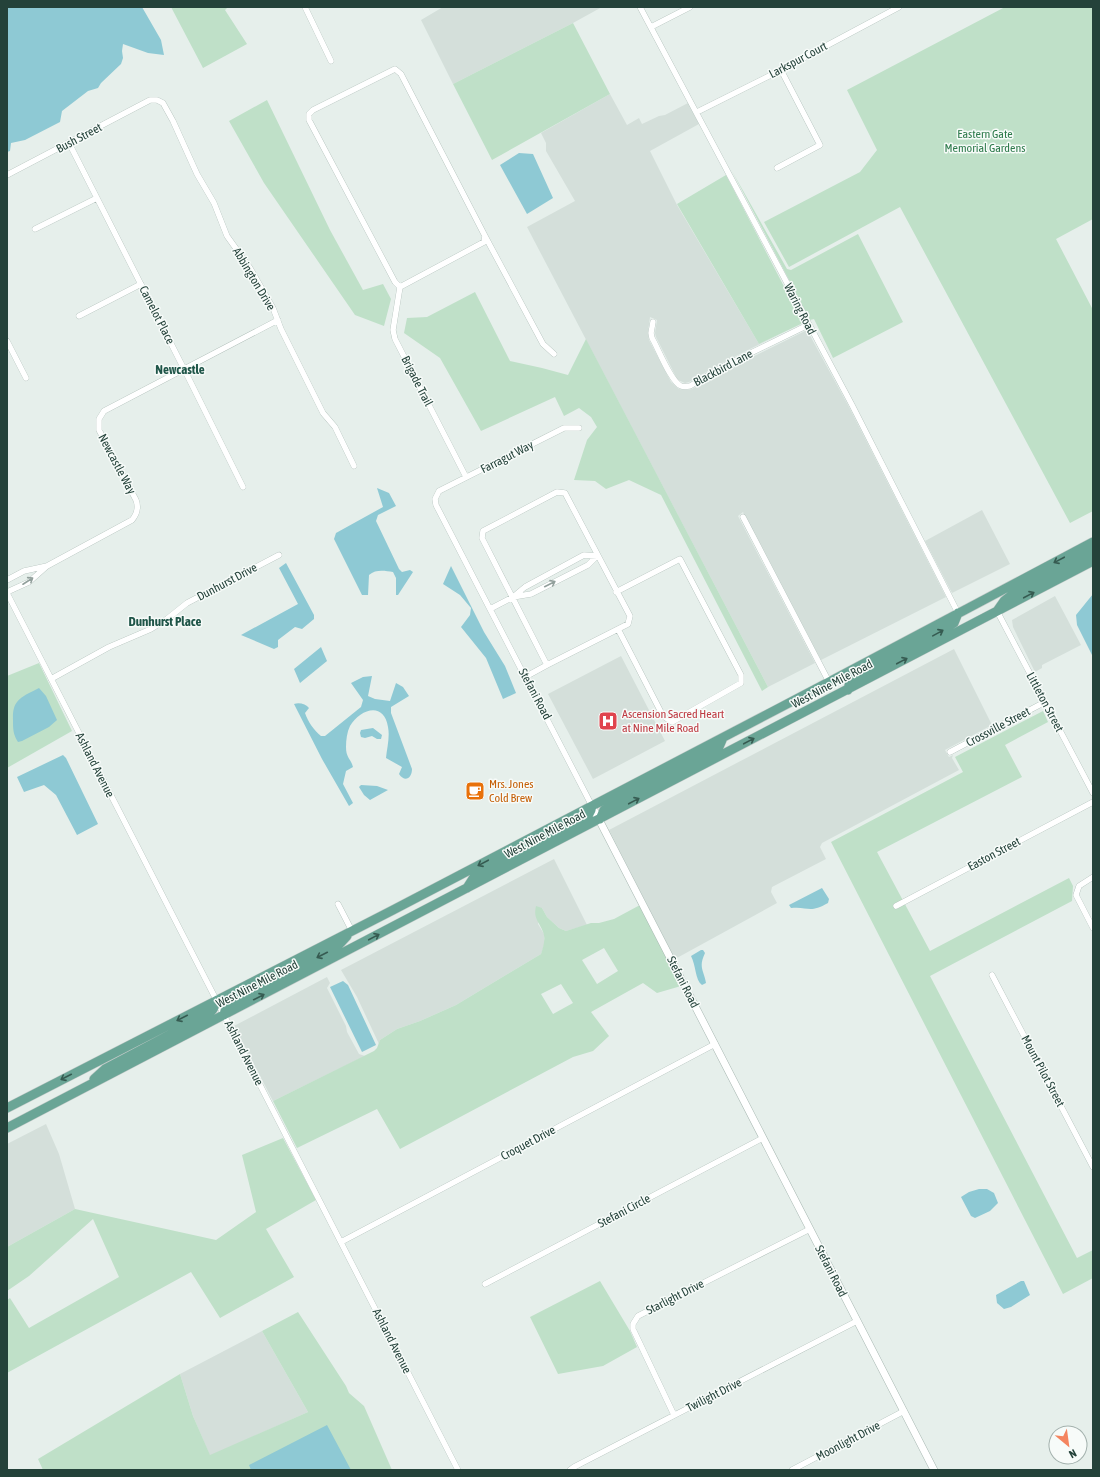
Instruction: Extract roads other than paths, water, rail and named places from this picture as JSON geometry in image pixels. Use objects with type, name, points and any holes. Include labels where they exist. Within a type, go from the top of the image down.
[{"type":"main road","name":"West Nine Mile Road","points":[[7,1108],[592,806],[1093,542]]},
{"type":"main road","points":[[997,611],[1004,601],[1014,592],[1093,552]]},
{"type":"main road","name":"West Nine Mile Road","points":[[7,1128],[1093,561]]},
{"type":"main road","points":[[848,690],[850,681],[940,632],[954,623],[958,613]]},
{"type":"main road","points":[[600,819],[604,810],[719,747],[724,737]]},
{"type":"main road","points":[[466,889],[474,877],[582,821],[592,812],[592,806]]},
{"type":"main road","points":[[224,1015],[226,1006],[336,948],[352,931]]},
{"type":"main road","points":[[86,1087],[105,1069],[212,1012],[217,1000]]},
{"type":"street","points":[[305,7],[331,61]]},
{"type":"street","name":"Waring Road","points":[[640,7],[855,412],[958,613]]},
{"type":"street","points":[[651,27],[690,7]]},
{"type":"street","name":"Larkspur Court","points":[[697,112],[781,70],[899,7]]},
{"type":"street","points":[[485,236],[484,242],[400,287],[395,282],[309,120],[310,114],[313,110],[390,70],[395,69],[401,74],[542,344],[554,354]]},
{"type":"street","points":[[777,168],[820,145],[781,70]]},
{"type":"street","name":"Bush Street","points":[[7,175],[150,100]]},
{"type":"street","name":"Abbington Drive","points":[[150,100],[157,100],[163,103],[173,121],[197,174],[214,203],[227,236],[250,268],[273,308],[323,413],[335,427],[354,466]]},
{"type":"street","name":"Camelot Place","points":[[68,143],[243,487]]},
{"type":"street","points":[[35,229],[97,198]]},
{"type":"street","points":[[79,316],[141,284]]},
{"type":"street","name":"Brigade Trail","points":[[400,287],[393,330],[395,339],[466,477]]},
{"type":"street","name":"Newcastle Way","points":[[7,592],[29,582],[47,566],[132,520],[135,516],[137,511],[136,500],[99,430],[99,419],[101,415],[107,409],[278,320]]},
{"type":"street","name":"Blackbird Lane","points":[[653,322],[651,333],[656,345],[673,379],[680,386],[685,387],[690,386],[722,367],[808,325]]},
{"type":"street","points":[[7,341],[26,378]]},
{"type":"street","name":"Farragut Way","points":[[437,495],[439,491],[564,428],[579,428]]},
{"type":"street","points":[[525,677],[547,666],[628,624],[630,616],[565,494],[557,492],[483,531],[482,538],[547,666]]},
{"type":"street","name":"Stefani Road","points":[[437,495],[435,499],[436,504],[600,819],[934,1470]]},
{"type":"street","points":[[742,517],[829,682]]},
{"type":"street","points":[[490,609],[513,597],[525,587],[584,554],[597,556]]},
{"type":"street","name":"Dunhurst Drive","points":[[51,679],[109,647],[150,629],[167,619],[187,603],[279,555]]},
{"type":"street","points":[[513,597],[530,594],[588,565],[597,556]]},
{"type":"street","points":[[616,592],[680,559],[741,675],[741,683],[672,722],[663,716],[618,629]]},
{"type":"street","name":"Newcastle Way","points":[[7,580],[24,571],[47,566]]},
{"type":"street","name":"Ashland Avenue","points":[[7,592],[456,1469]]},
{"type":"street","name":"Littleton Street","points":[[997,611],[1093,793]]},
{"type":"street","name":"Crossville Street","points":[[950,752],[1045,702]]},
{"type":"street","name":"Easton Street","points":[[896,906],[1093,802]]},
{"type":"street","points":[[1093,877],[1078,886],[1076,891],[1077,897],[1093,928]]},
{"type":"street","points":[[338,904],[352,931]]},
{"type":"street","name":"Mount Pilot Street","points":[[992,975],[1093,1167]]},
{"type":"street","name":"Croquet Drive","points":[[341,1242],[715,1044]]},
{"type":"street","name":"Stefani Circle","points":[[485,1284],[763,1138]]},
{"type":"street","name":"Starlight Drive","points":[[674,1415],[633,1329],[634,1320],[638,1316],[810,1229]]},
{"type":"street","name":"Twilight Drive","points":[[570,1470],[858,1321]]},
{"type":"street","name":"Moonlight Drive","points":[[792,1470],[904,1411]]},
{"type":"water","points":[[7,7],[142,7],[161,40],[164,55],[148,53],[123,44],[123,58],[121,64],[101,83],[98,88],[88,91],[62,111],[60,122],[25,140],[11,143],[10,151],[7,152]]},
{"type":"water","points":[[519,153],[533,154],[553,198],[527,214],[500,165]]},
{"type":"water","points":[[377,488],[389,493],[396,506],[378,515],[376,521],[399,569],[402,572],[410,570],[413,572],[398,595],[396,595],[396,578],[393,572],[381,571],[369,575],[368,595],[362,595],[334,539],[336,533],[383,507]]},
{"type":"water","points":[[286,563],[314,615],[314,619],[302,629],[295,627],[278,640],[278,647],[274,649],[241,635],[298,604],[279,568]]},
{"type":"water","points":[[451,566],[484,632],[505,666],[516,693],[503,699],[486,658],[461,627],[470,615],[471,608],[460,595],[443,584]]},
{"type":"water","points":[[1093,594],[1093,657],[1077,625],[1076,615]]},
{"type":"water","points":[[321,647],[327,661],[300,683],[294,669]]},
{"type":"water","points":[[372,676],[368,696],[375,699],[390,701],[396,683],[403,687],[409,696],[391,707],[391,713],[412,772],[406,779],[401,777],[399,774],[402,767],[386,758],[389,731],[386,719],[382,713],[371,710],[365,712],[354,720],[350,726],[347,736],[346,751],[353,767],[346,771],[343,784],[353,803],[349,806],[322,759],[294,704],[304,704],[309,708],[305,713],[310,723],[321,736],[325,736],[361,707],[363,700],[351,683],[363,677]]},
{"type":"water","points":[[39,688],[46,696],[57,720],[49,727],[18,742],[13,729],[14,707],[19,700]]},
{"type":"water","points":[[373,728],[382,735],[381,739],[377,739],[372,736],[365,738],[361,737],[361,730]]},
{"type":"water","points":[[63,755],[66,758],[98,824],[77,835],[56,795],[44,785],[24,792],[17,777]]},
{"type":"water","points":[[361,785],[377,786],[388,790],[370,800],[364,795],[359,787]]},
{"type":"water","points":[[822,888],[829,899],[828,903],[812,909],[791,908],[789,905]]},
{"type":"water","points":[[701,950],[705,953],[702,962],[702,969],[706,983],[702,985],[698,980],[691,956]]},
{"type":"water","points":[[343,981],[348,985],[376,1045],[362,1052],[330,987]]},
{"type":"water","points":[[979,1189],[987,1189],[994,1193],[998,1203],[990,1211],[975,1218],[971,1216],[961,1197],[969,1192]]},
{"type":"water","points":[[1021,1281],[1024,1281],[1030,1295],[1011,1307],[1004,1309],[997,1303],[996,1295]]},
{"type":"water","points":[[327,1425],[351,1470],[251,1470],[249,1465]]},
{"type":"place","name":"Ascension Sacred Heart at Nine Mile Road","points":[[608,721]]},
{"type":"place","name":"Mrs. Jones Cold Brew","points":[[475,791]]},
{"type":"district","name":"Newcastle","points":[[180,369]]},
{"type":"district","name":"Dunhurst Place","points":[[165,621]]},
{"type":"park label","name":"Eastern Gate Memorial Gardens","points":[[985,141]]}]
